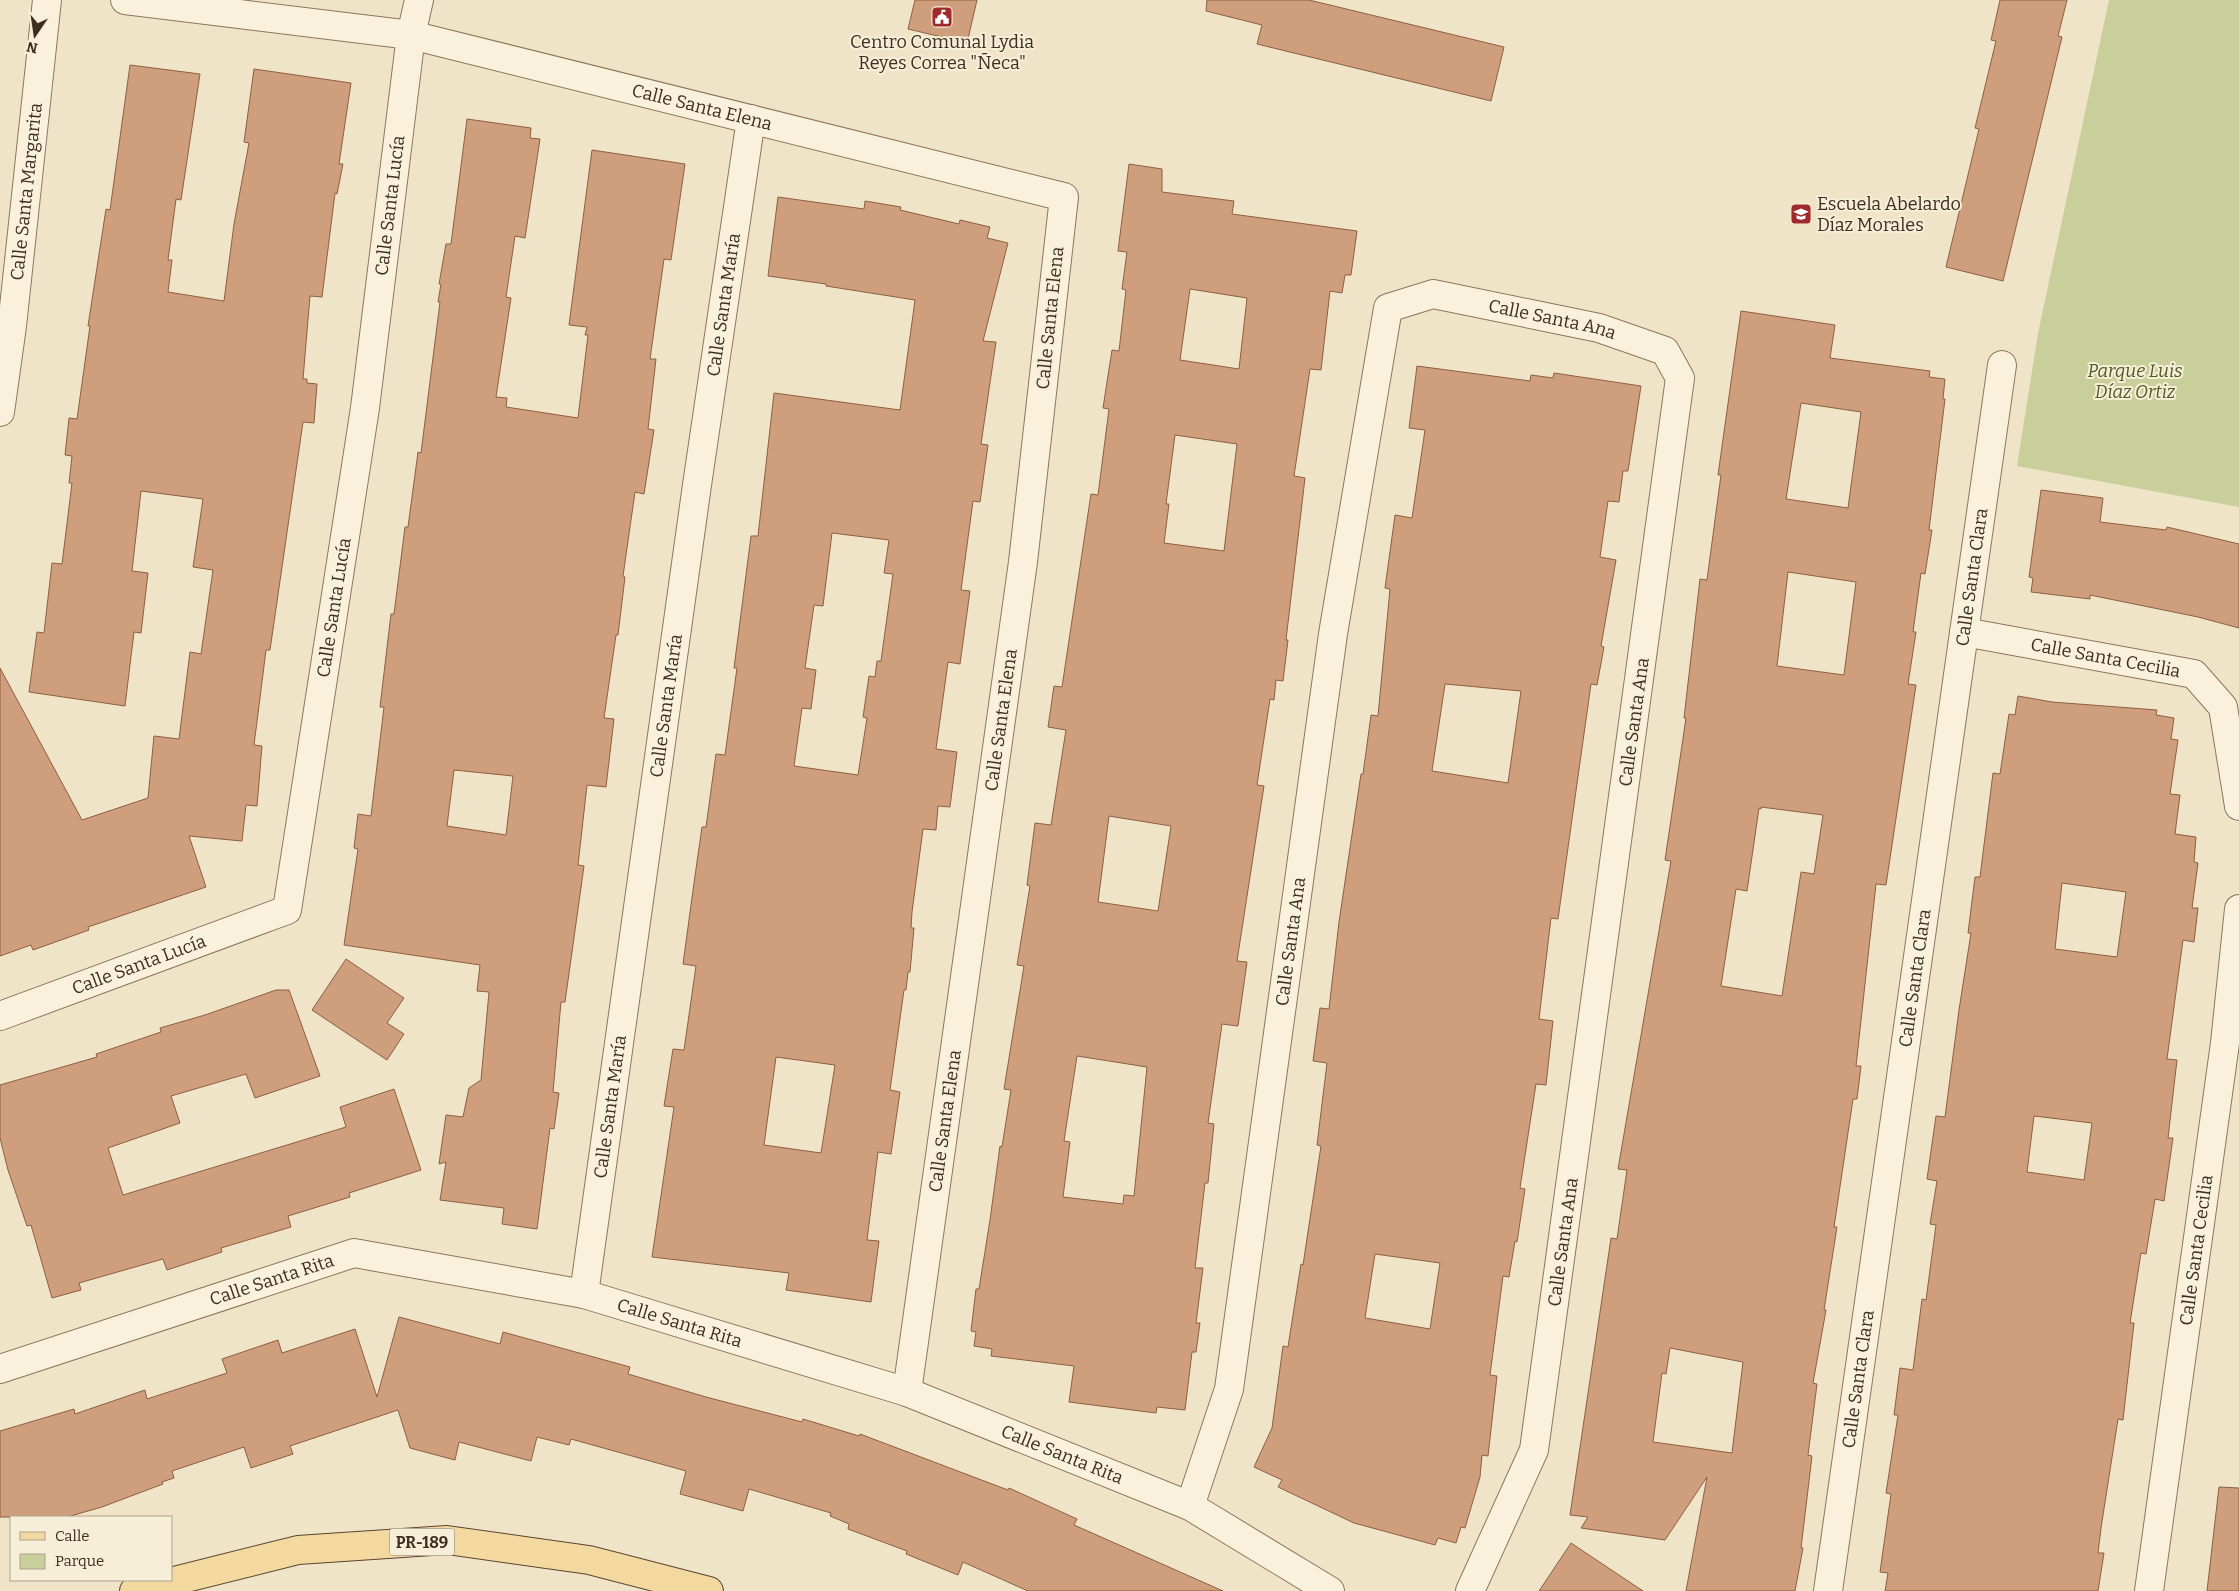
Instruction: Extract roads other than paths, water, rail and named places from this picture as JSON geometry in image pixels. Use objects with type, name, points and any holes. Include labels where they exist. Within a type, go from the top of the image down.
[{"type":"main road","name":"PR-189","points":[[134,1591],[298,1550],[447,1540],[589,1560],[709,1591]]},
{"type":"street","name":"Calle Santa Margarita","points":[[0,412],[12,326],[47,0]]},
{"type":"street","name":"Calle Santa Elena","points":[[125,0],[411,35],[1064,197],[1023,562],[907,1392]]},
{"type":"street","name":"Calle Santa Lucía","points":[[0,1016],[287,910],[365,408],[411,35],[419,0]]},
{"type":"street","name":"Calle Santa María","points":[[584,1294],[697,485],[751,119]]},
{"type":"street","name":"Calle Santa Ana","points":[[1190,1506],[1229,1389],[1333,634],[1388,308],[1432,294],[1599,328],[1665,351],[1680,378],[1534,1450],[1470,1591]]},
{"type":"street","name":"Calle Santa Clara","points":[[1828,1591],[2002,365]]},
{"type":"street","name":"Calle Santa Cecilia","points":[[1964,632],[2194,674],[2223,707],[2239,806]]},
{"type":"street","name":"Calle Santa Cecilia","points":[[2149,1591],[2232,1043],[2239,909]]},
{"type":"street","name":"Calle Santa Rita","points":[[1,1365],[354,1253],[584,1294],[907,1392],[1190,1506],[1330,1591]]},
{"type":"place","name":"Centro Comunal Lydia Reyes Correa \"Ñeca\"","points":[[942,17]]},
{"type":"place","name":"Escuela Abelardo Díaz Morales","points":[[1801,214]]},
{"type":"park label","name":"Parque Luis Díaz Ortiz","points":[[2135,381]]}]
